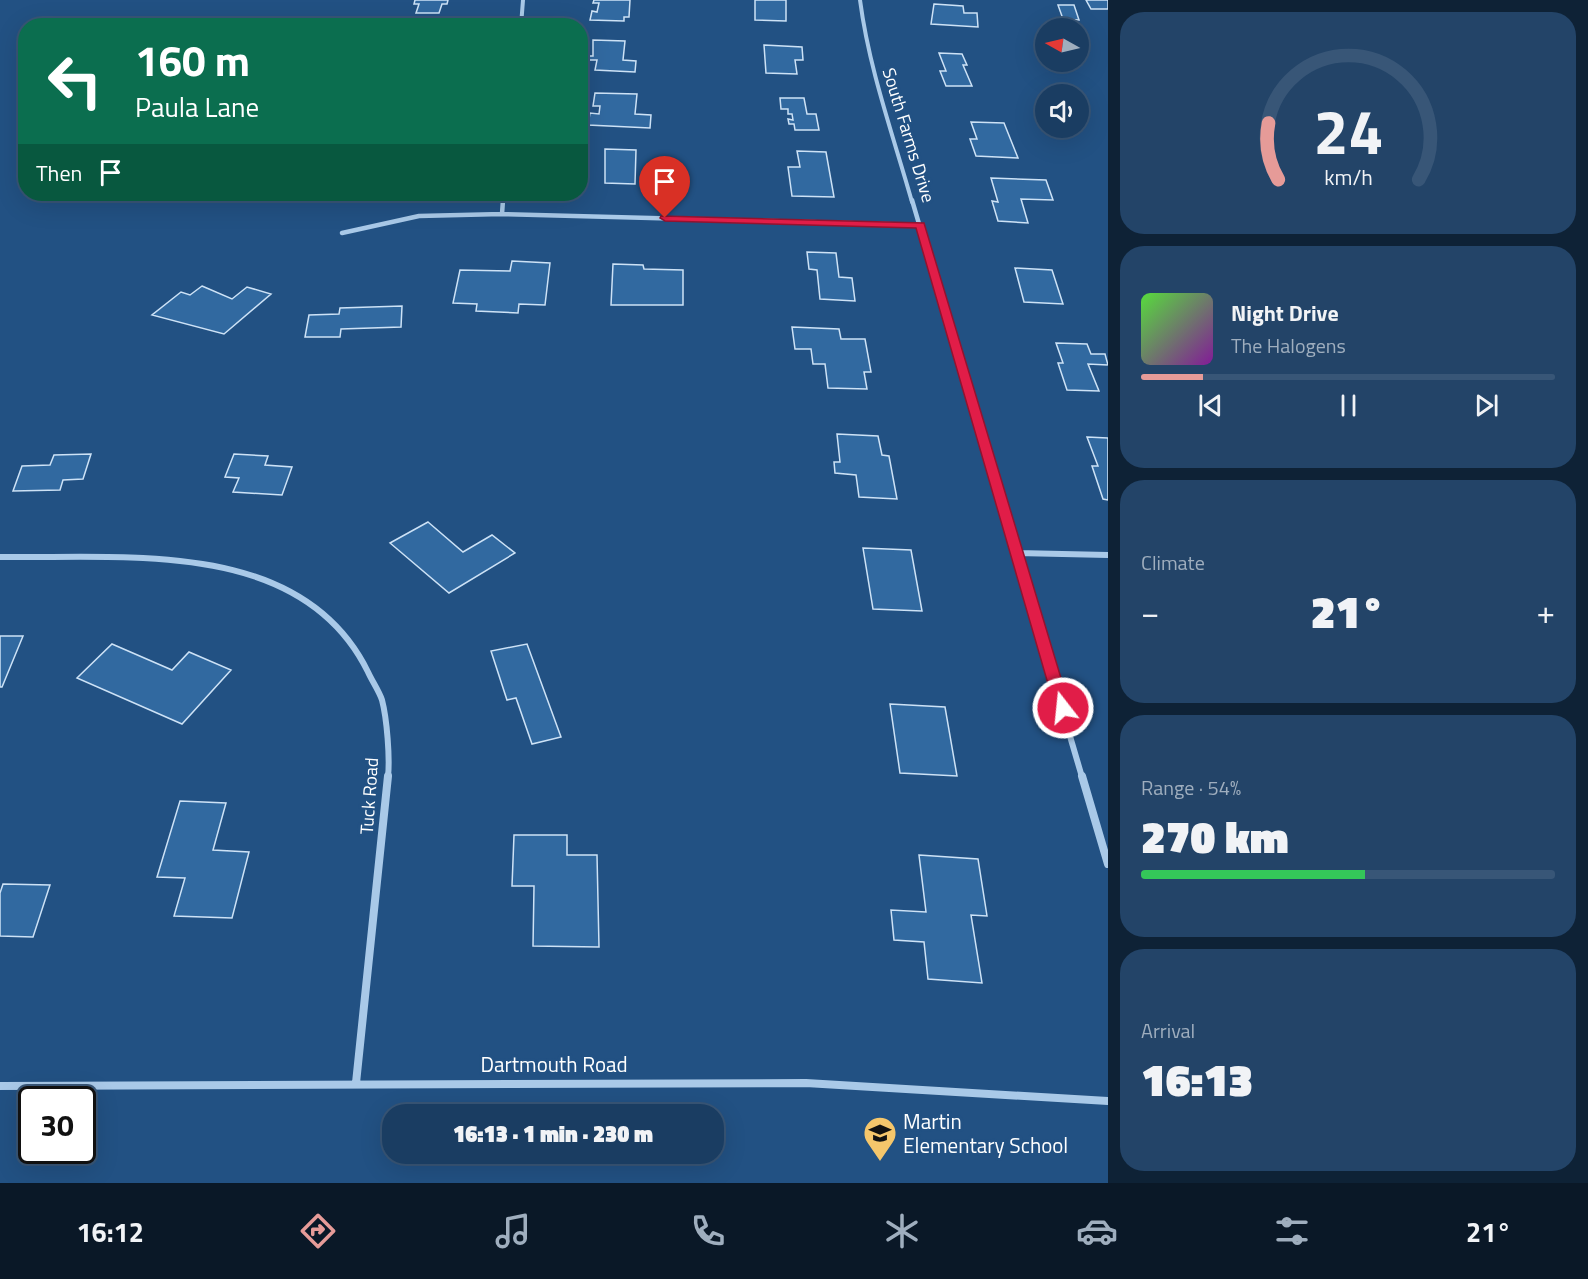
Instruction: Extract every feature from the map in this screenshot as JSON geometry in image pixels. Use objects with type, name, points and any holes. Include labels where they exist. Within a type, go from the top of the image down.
[{"type":"street","points":[[521,18],[523,0]]},
{"type":"street","name":"South Farms Drive","points":[[860,0],[864,33],[874,72],[1108,864]]},
{"type":"street","points":[[502,214],[503,201]]},
{"type":"street","points":[[342,233],[419,216],[502,214],[920,225]]},
{"type":"street","points":[[1017,553],[1108,555]]},
{"type":"street","name":"Tuck Road","points":[[0,557],[148,559],[216,564],[270,581],[315,605],[355,645],[382,700],[389,768],[356,1083]]},
{"type":"street","name":"Dartmouth Road","points":[[0,1086],[806,1083],[1108,1101]]},
{"type":"building","points":[[415,0],[448,0],[447,4],[442,4],[439,13],[416,13],[419,4],[414,4]]},
{"type":"building","points":[[594,0],[630,0],[629,17],[624,17],[624,21],[590,20],[592,11],[597,12],[599,3],[593,3]]},
{"type":"building","points":[[755,0],[786,0],[786,21],[755,20]]},
{"type":"building","points":[[1086,0],[1108,0],[1108,9],[1091,9]]},
{"type":"building","points":[[934,4],[963,6],[964,13],[977,13],[978,27],[931,24]]},
{"type":"building","points":[[1058,5],[1074,5],[1078,18],[1063,18]]},
{"type":"building","points":[[593,40],[625,41],[623,60],[636,61],[635,72],[595,70],[597,60],[588,60],[588,56],[593,56]]},
{"type":"building","points":[[764,45],[802,47],[803,60],[795,60],[797,74],[766,73]]},
{"type":"building","points":[[939,53],[962,54],[967,65],[963,65],[972,86],[946,86],[940,71],[946,71]]},
{"type":"building","points":[[595,93],[637,94],[635,114],[651,115],[650,128],[588,125],[590,113],[599,114],[600,106],[593,106]]},
{"type":"building","points":[[780,98],[804,98],[807,114],[816,114],[819,130],[795,130],[794,124],[789,124],[788,119],[793,120],[792,114],[788,114],[788,109],[781,109]]},
{"type":"building","points":[[971,122],[1004,123],[1018,158],[976,156],[970,139],[977,139]]},
{"type":"building","points":[[605,149],[636,150],[635,184],[605,183]]},
{"type":"building","points":[[797,151],[826,152],[834,197],[792,196],[788,167],[800,167]]},
{"type":"building","points":[[991,178],[1046,180],[1053,200],[1021,199],[1028,223],[998,221],[992,201],[998,202]]},
{"type":"building","points":[[807,252],[836,253],[839,277],[852,278],[855,301],[820,299],[817,270],[809,269]]},
{"type":"building","points":[[512,261],[550,263],[545,305],[519,304],[518,313],[476,311],[477,304],[453,303],[460,270],[510,271]]},
{"type":"building","points":[[613,264],[643,265],[644,269],[683,270],[683,305],[611,305]]},
{"type":"building","points":[[1015,268],[1052,270],[1063,304],[1024,302]]},
{"type":"building","points":[[202,286],[232,299],[247,287],[271,294],[224,334],[152,315],[181,292],[190,295]]},
{"type":"building","points":[[402,306],[401,327],[341,329],[340,337],[305,337],[309,315],[339,314],[340,308]]},
{"type":"building","points":[[792,327],[839,329],[841,339],[865,339],[871,372],[864,372],[867,389],[828,388],[825,364],[813,364],[811,349],[795,349]]},
{"type":"building","points":[[1056,343],[1087,344],[1091,354],[1105,354],[1108,365],[1088,364],[1099,391],[1067,390],[1058,363],[1063,363]]},
{"type":"building","points":[[837,434],[878,436],[882,455],[889,456],[897,499],[859,497],[856,475],[835,473],[834,462],[840,462]]},
{"type":"building","points":[[1087,437],[1108,438],[1108,500],[1103,499],[1092,466],[1098,466]]},
{"type":"building","points":[[91,454],[83,479],[63,480],[60,490],[13,491],[22,466],[50,465],[54,455]]},
{"type":"building","points":[[234,454],[268,456],[265,465],[292,467],[282,495],[233,492],[239,478],[225,477]]},
{"type":"building","points":[[428,522],[463,552],[492,535],[515,553],[449,593],[390,543]]},
{"type":"building","points":[[863,548],[911,550],[922,611],[873,609]]},
{"type":"building","points":[[0,636],[23,636],[2,687],[0,687]]},
{"type":"building","points":[[112,644],[172,670],[189,652],[231,670],[182,724],[77,678]]},
{"type":"building","points":[[527,644],[561,737],[532,744],[516,698],[507,700],[491,651]]},
{"type":"building","points":[[890,704],[945,707],[957,776],[900,773]]},
{"type":"building","points":[[180,801],[226,803],[213,850],[249,852],[232,918],[174,916],[185,878],[157,877]]},
{"type":"building","points":[[514,835],[567,835],[567,855],[597,855],[599,947],[533,946],[534,886],[512,886]]},
{"type":"building","points":[[919,855],[978,859],[987,916],[971,915],[982,983],[928,979],[924,942],[894,940],[891,910],[926,912]]},
{"type":"building","points":[[3,884],[50,885],[33,937],[0,936],[0,893]]},
{"type":"place","name":"Martin Elementary School","points":[[880,1162]]},
{"type":"route","points":[[665,218],[920,225],[1063,708]]}]
